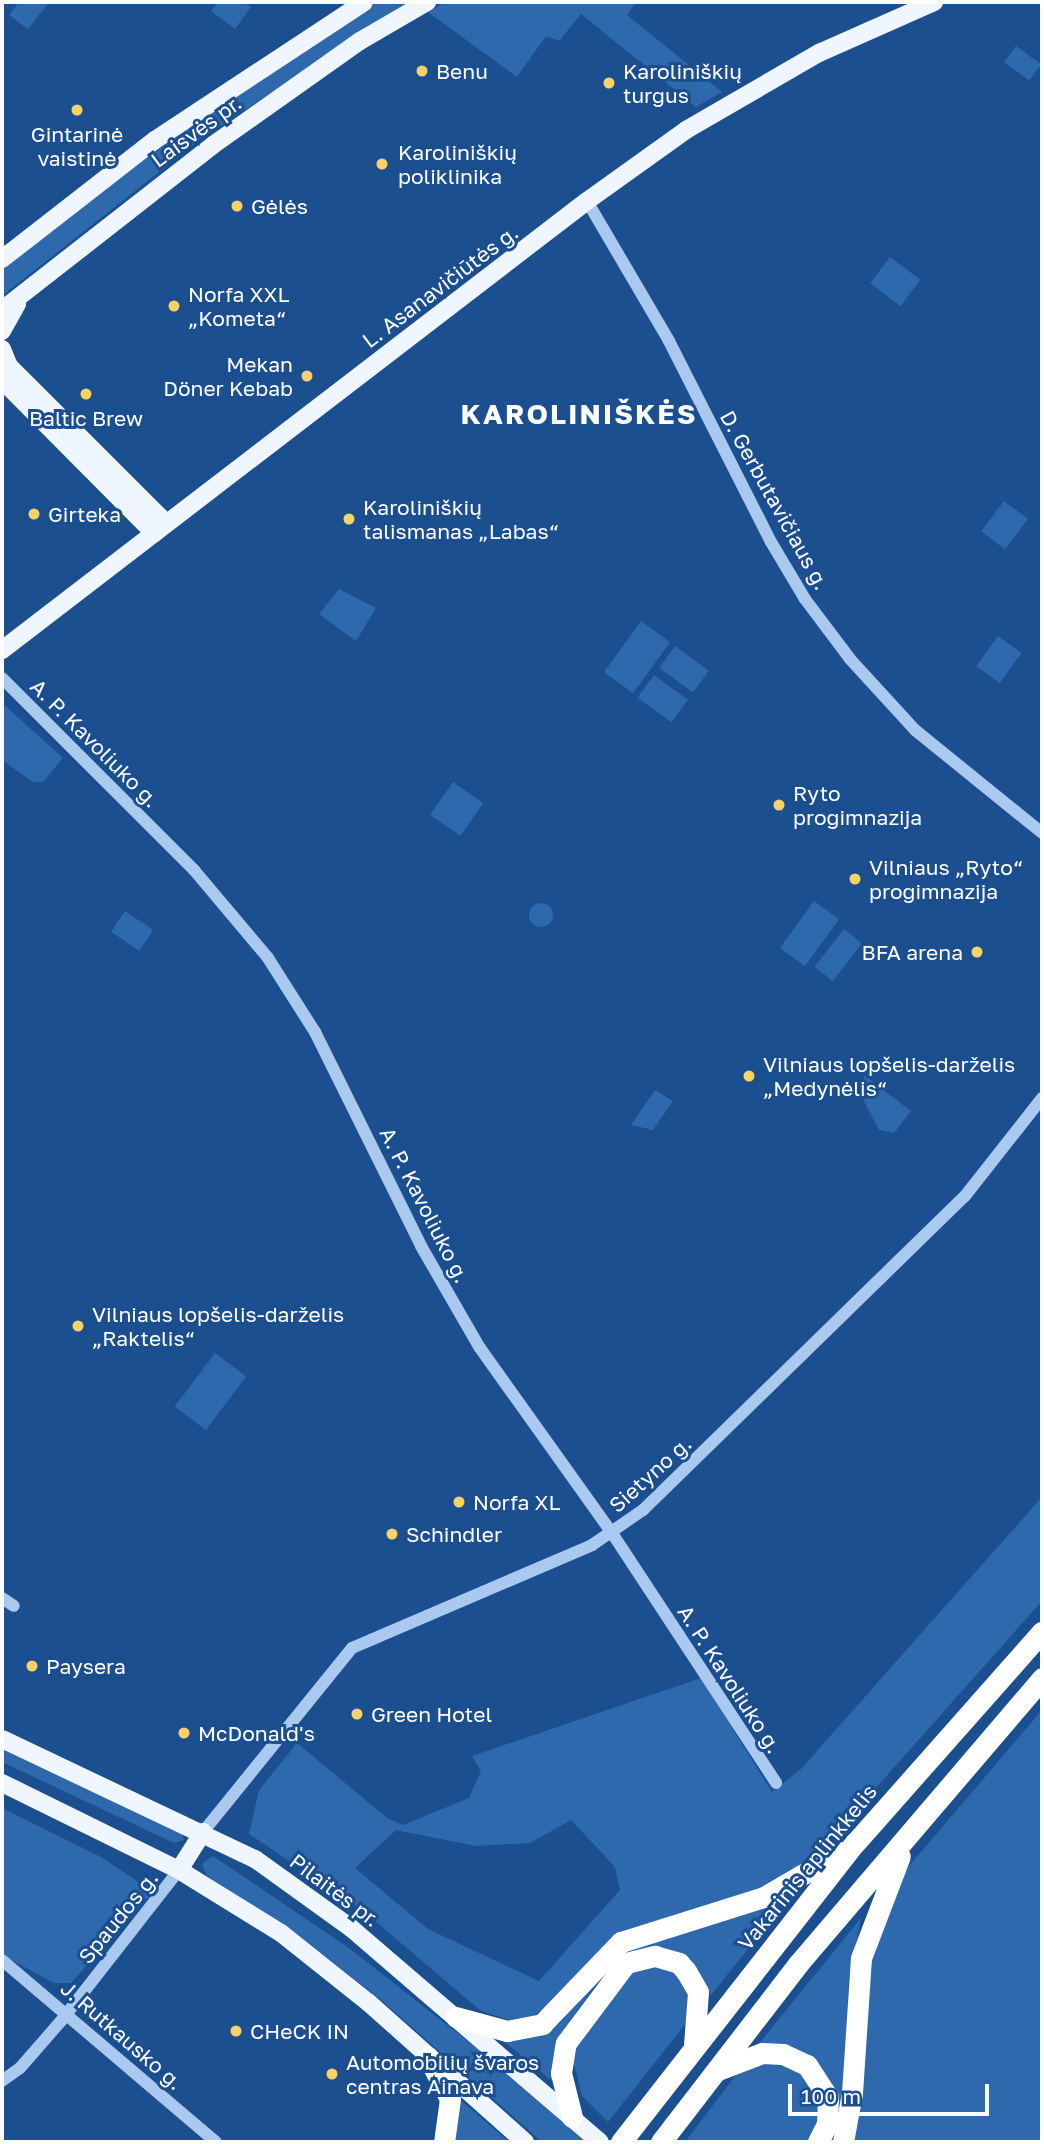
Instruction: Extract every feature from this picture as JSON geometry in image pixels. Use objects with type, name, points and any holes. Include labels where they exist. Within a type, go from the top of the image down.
[{"type":"highway","name":"Vakarinis aplinkkelis","points":[[621,2142],[855,1843],[1042,1632]]},
{"type":"highway","points":[[661,2142],[713,2073],[909,1834],[1042,1678]]},
{"type":"highway","points":[[843,2142],[852,2093],[861,1958],[909,1834]]},
{"type":"highway","points":[[456,2017],[507,2031],[542,2024],[621,1942],[764,1897],[855,1843]]},
{"type":"highway","points":[[575,2120],[561,2073],[566,2043],[626,1963],[655,1956],[679,1963],[686,1971],[698,1992],[693,2047]]},
{"type":"highway","points":[[713,2073],[762,2053],[783,2054],[807,2065],[828,2097],[827,2124],[818,2142]]},
{"type":"highway","points":[[428,2057],[450,2099],[444,2142]]},
{"type":"main road","name":"Laisvės pr.","points":[[2,259],[155,140],[364,2]]},
{"type":"main road","name":"Laisvės pr.","points":[[2,310],[224,137],[360,41],[427,2]]},
{"type":"main road","name":"L. Asanavičiūtės g.","points":[[2,650],[587,201],[744,94],[819,53],[934,2]]},
{"type":"main road","points":[[2,331],[29,288]]},
{"type":"main road","points":[[2,349],[9,366],[160,528]]},
{"type":"main road","points":[[2,380],[160,528]]},
{"type":"main road","name":"Pilaitės pr.","points":[[2,1739],[203,1832],[254,1859],[351,1928],[600,2142]]},
{"type":"main road","points":[[2,1783],[179,1870],[281,1933],[525,2142]]},
{"type":"main road","points":[[179,1870],[203,1832]]},
{"type":"street","name":"D. Gerbutavičiaus g.","points":[[587,201],[669,341],[771,542],[812,608],[850,659],[915,730],[1042,834]]},
{"type":"street","name":"A. P. Kavoliuko g.","points":[[2,678],[194,870],[268,958],[316,1032],[450,1299],[500,1378],[612,1533],[776,1783]]},
{"type":"street","name":"Sietyno g.","points":[[203,1832],[352,1648],[612,1533],[651,1502],[965,1196],[1042,1097]]},
{"type":"street","points":[[2,1598],[14,1606]]},
{"type":"street","name":"Spaudos g.","points":[[2,2081],[29,2058],[179,1870]]},
{"type":"street","name":"J. Rutkausko g.","points":[[2,1960],[66,2011],[216,2142]]},
{"type":"shaded area","points":[[19,2],[49,2],[28,29],[9,15]]},
{"type":"shaded area","points":[[218,2],[243,2],[251,7],[235,29],[211,11]]},
{"type":"shaded area","points":[[375,2],[409,2],[201,139],[2,296],[2,269],[22,252],[214,108]]},
{"type":"shaded area","points":[[446,2],[636,2],[627,15],[722,92],[696,107],[581,14],[559,41],[546,36],[517,77],[428,12]]},
{"type":"shaded area","points":[[1016,46],[1041,64],[1029,80],[1004,62]]},
{"type":"shaded area","points":[[890,257],[920,280],[900,306],[870,283]]},
{"type":"shaded area","points":[[1004,501],[1028,519],[1005,549],[981,531]]},
{"type":"shaded area","points":[[339,589],[376,608],[356,641],[319,614]]},
{"type":"shaded area","points":[[641,621],[670,642],[633,693],[604,672]]},
{"type":"shaded area","points":[[998,636],[1021,653],[1000,683],[976,666]]},
{"type":"shaded area","points":[[675,646],[709,671],[693,693],[659,668]]},
{"type":"shaded area","points":[[654,675],[688,700],[672,722],[638,698]]},
{"type":"shaded area","points":[[2,703],[63,758],[43,782],[33,782],[2,760]]},
{"type":"shaded area","points":[[453,782],[483,803],[460,836],[430,815]]},
{"type":"shaded area","points":[[814,901],[839,919],[805,966],[780,948]]},
{"type":"shaded area","points":[[541,903],[549,907],[553,915],[549,923],[541,927],[533,923],[529,915],[533,907]]},
{"type":"shaded area","points":[[125,911],[153,930],[139,951],[111,932]]},
{"type":"shaded area","points":[[844,929],[862,943],[833,981],[814,967]]},
{"type":"shaded area","points":[[865,1076],[911,1111],[894,1133],[879,1130],[856,1086]]},
{"type":"shaded area","points":[[655,1090],[673,1101],[653,1130],[631,1125]]},
{"type":"shaded area","points":[[215,1353],[246,1376],[206,1430],[175,1407]]},
{"type":"shaded area","points":[[1042,1497],[1042,1601],[819,1852],[765,1888],[611,1938],[558,1998],[529,2019],[512,2021],[481,2011],[362,1910],[249,1834],[259,1790],[297,1743],[387,1818],[403,1825],[469,1798],[481,1771],[472,1756],[701,1678],[772,1792],[801,1769]],"holes":[[[571,1820],[615,1867],[620,1890],[539,1981],[428,1929],[355,1868],[396,1830],[476,1846],[530,1843]]]},
{"type":"shaded area","points":[[1042,1710],[1042,2142],[853,2142],[859,2119],[870,1956],[903,1873]]},
{"type":"shaded area","points":[[2,1748],[181,1830],[184,1840],[174,1843],[2,1762]]},
{"type":"shaded area","points":[[2,1808],[101,1857],[136,1880],[149,1896],[71,1983],[54,1983],[2,1955]]},
{"type":"shaded area","points":[[213,1856],[349,1948],[521,2083],[585,2142],[542,2142],[381,2000],[297,1934],[207,1876],[202,1864]]},
{"type":"shaded area","points":[[793,1893],[711,1995],[687,1959],[606,1971],[558,2037],[552,2081],[501,2039],[547,2030],[562,2020],[620,1953]]},
{"type":"shaded area","points":[[861,1918],[849,1977],[842,2116],[834,2142],[830,2142],[839,2112],[822,2068],[811,2058],[757,2046]]},
{"type":"shaded area","points":[[641,1964],[673,1970],[688,1987],[686,2023],[608,2122],[582,2096],[571,2051],[623,1975]]},
{"type":"shaded area","points":[[775,2061],[800,2071],[818,2097],[819,2118],[809,2142],[685,2142],[735,2076],[757,2063]]},
{"type":"shaded area","points":[[459,2101],[463,2102],[509,2142],[454,2142]]},
{"type":"place","name":"Benu","points":[[422,71]]},
{"type":"place","name":"Karoliniškių turgus","points":[[609,83]]},
{"type":"place","name":"Gintarinė vaistinė","points":[[77,110]]},
{"type":"place","name":"Karoliniškių poliklinika","points":[[382,164]]},
{"type":"place","name":"Gėlės","points":[[237,206]]},
{"type":"place","name":"Norfa XXL „Kometa“","points":[[174,306]]},
{"type":"place","name":"Mekan Döner Kebab","points":[[307,376]]},
{"type":"place","name":"Baltic Brew","points":[[86,394]]},
{"type":"place","name":"Girteka","points":[[34,514]]},
{"type":"place","name":"Karoliniškių talismanas „Labas“","points":[[349,519]]},
{"type":"place","name":"Ryto progimnazija","points":[[779,805]]},
{"type":"place","name":"Vilniaus „Ryto“ progimnazija","points":[[855,879]]},
{"type":"place","name":"BFA arena","points":[[977,952]]},
{"type":"place","name":"Vilniaus lopšelis-darželis „Medynėlis“","points":[[749,1076]]},
{"type":"place","name":"Vilniaus lopšelis-darželis „Raktelis“","points":[[78,1326]]},
{"type":"place","name":"Norfa XL","points":[[459,1502]]},
{"type":"place","name":"Schindler","points":[[392,1534]]},
{"type":"place","name":"Paysera","points":[[32,1666]]},
{"type":"place","name":"Green Hotel","points":[[357,1714]]},
{"type":"place","name":"McDonald's","points":[[184,1733]]},
{"type":"place","name":"CHeCK IN","points":[[236,2031]]},
{"type":"place","name":"Automobilių švaros centras Ainava","points":[[332,2074]]},
{"type":"district","name":"KAROLINIŠKĖS","points":[[579,414]]}]
